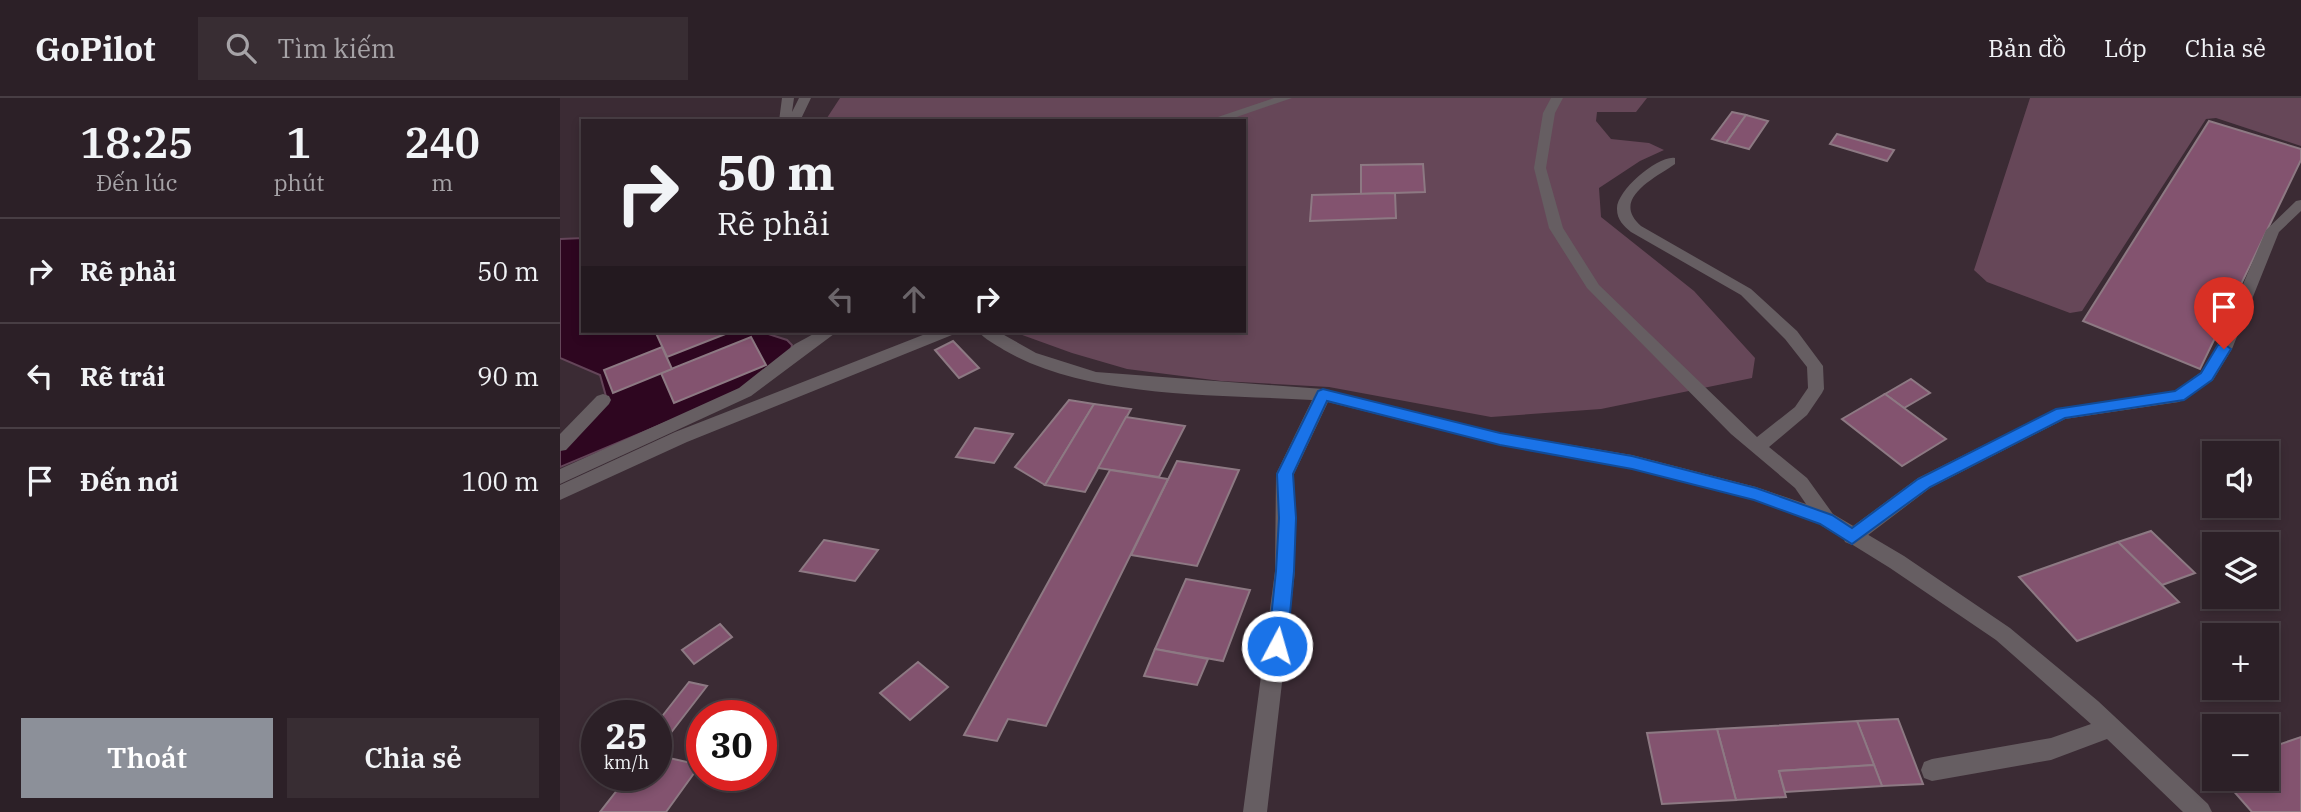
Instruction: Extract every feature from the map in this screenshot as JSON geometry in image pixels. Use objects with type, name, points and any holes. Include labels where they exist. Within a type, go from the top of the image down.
[{"type":"street","points":[[785,119],[788,98]]},
{"type":"street","points":[[795,119],[805,98]]},
{"type":"street","points":[[1218,119],[1286,98]]},
{"type":"street","points":[[1557,98],[1549,113],[1540,168],[1556,229],[1594,288],[1663,359],[1757,447],[1801,483],[1826,519]]},
{"type":"street","points":[[1670,161],[1628,192],[1624,204],[1625,216],[1636,229],[1746,292],[1791,335],[1815,366],[1816,389],[1801,411],[1757,447]]},
{"type":"street","points":[[1852,537],[1924,483],[2062,413],[2179,396],[2207,376],[2233,328],[2273,230],[2301,204]]},
{"type":"street","points":[[560,477],[745,392],[801,348],[827,333]]},
{"type":"street","points":[[560,494],[681,437],[942,333]]},
{"type":"street","points":[[990,333],[1044,362],[1083,375],[1113,380],[1323,395],[1500,439],[1632,463],[1756,494],[1826,519],[1897,562],[2003,634],[2110,727],[2200,812]]},
{"type":"street","points":[[1255,812],[1285,571],[1285,474],[1323,395]]},
{"type":"street","points":[[560,445],[603,400]]},
{"type":"street","points":[[1932,770],[2051,749],[2110,727]]},
{"type":"shaded area","points":[[840,98],[1647,98],[1636,112],[1597,112],[1596,121],[1611,139],[1649,143],[1664,150],[1640,161],[1599,188],[1601,217],[1694,291],[1755,358],[1752,378],[1601,409],[1491,417],[1329,387],[1221,381],[1127,369],[1017,333],[1246,333],[1246,119],[826,119]]},
{"type":"shaded area","points":[[2030,98],[2301,98],[2301,146],[2216,118],[2206,119],[2082,311],[2070,313],[1987,282],[1974,270]]},
{"type":"shaded area","points":[[581,238],[581,333],[765,333],[787,340],[792,345],[791,351],[751,387],[560,467],[560,450],[607,400],[600,375],[560,358],[560,239]]},
{"type":"building","points":[[1732,112],[1746,115],[1726,143],[1712,139]]},
{"type":"building","points":[[1746,115],[1768,121],[1749,149],[1726,143]]},
{"type":"building","points":[[2209,121],[2301,149],[2301,160],[2200,369],[2083,321]]},
{"type":"building","points":[[1837,134],[1894,150],[1887,161],[1830,144]]},
{"type":"building","points":[[1423,164],[1425,192],[1361,194],[1361,165]]},
{"type":"building","points":[[1395,193],[1396,218],[1310,221],[1312,195]]},
{"type":"building","points":[[656,333],[728,333],[667,357]]},
{"type":"building","points":[[751,337],[766,365],[674,403],[661,373]]},
{"type":"building","points":[[953,341],[979,368],[959,378],[935,350]]},
{"type":"building","points":[[662,347],[672,369],[613,393],[604,370]]},
{"type":"building","points":[[1911,379],[1930,393],[1904,408],[1885,394]]},
{"type":"building","points":[[1885,394],[1946,439],[1902,466],[1842,419]]},
{"type":"building","points":[[1069,400],[1094,404],[1045,485],[1015,467]]},
{"type":"building","points":[[1094,404],[1131,409],[1085,492],[1045,485]]},
{"type":"building","points":[[1126,417],[1185,426],[1159,477],[1098,468]]},
{"type":"building","points":[[975,428],[1013,434],[994,463],[956,457]]},
{"type":"building","points":[[1177,461],[1239,470],[1197,566],[1131,555]]},
{"type":"building","points":[[1110,470],[1168,479],[1046,726],[1008,719],[997,741],[964,735]]},
{"type":"building","points":[[2151,531],[2195,573],[2162,585],[2118,542]]},
{"type":"building","points":[[824,540],[878,550],[855,581],[800,571]]},
{"type":"building","points":[[2118,542],[2179,602],[2077,641],[2019,577]]},
{"type":"building","points":[[1186,579],[1250,590],[1223,661],[1155,649]]},
{"type":"building","points":[[720,624],[732,637],[694,664],[682,650]]},
{"type":"building","points":[[1155,649],[1208,659],[1197,685],[1144,676]]},
{"type":"building","points":[[918,662],[948,687],[910,720],[880,693]]},
{"type":"building","points":[[689,682],[707,686],[696,700],[686,700],[686,713],[672,731],[672,704]]},
{"type":"building","points":[[1898,719],[1923,784],[1882,786],[1857,721]]},
{"type":"building","points":[[1857,721],[1874,765],[1779,771],[1786,797],[1736,800],[1717,729]]},
{"type":"building","points":[[1717,729],[1736,800],[1662,804],[1647,733]]},
{"type":"building","points":[[2301,737],[2301,812],[2252,812],[2234,791],[2279,791],[2279,745]]},
{"type":"building","points":[[672,759],[686,762],[686,784],[666,812],[600,812],[616,791],[672,791]]},
{"type":"building","points":[[1874,765],[1882,786],[1785,792],[1779,771]]},
{"type":"route","points":[[1277,646],[1285,571],[1285,474],[1323,395],[1500,439],[1632,463],[1756,494],[1826,519],[1852,537],[1924,483],[2062,413],[2179,396],[2207,376],[2224,349]]}]
